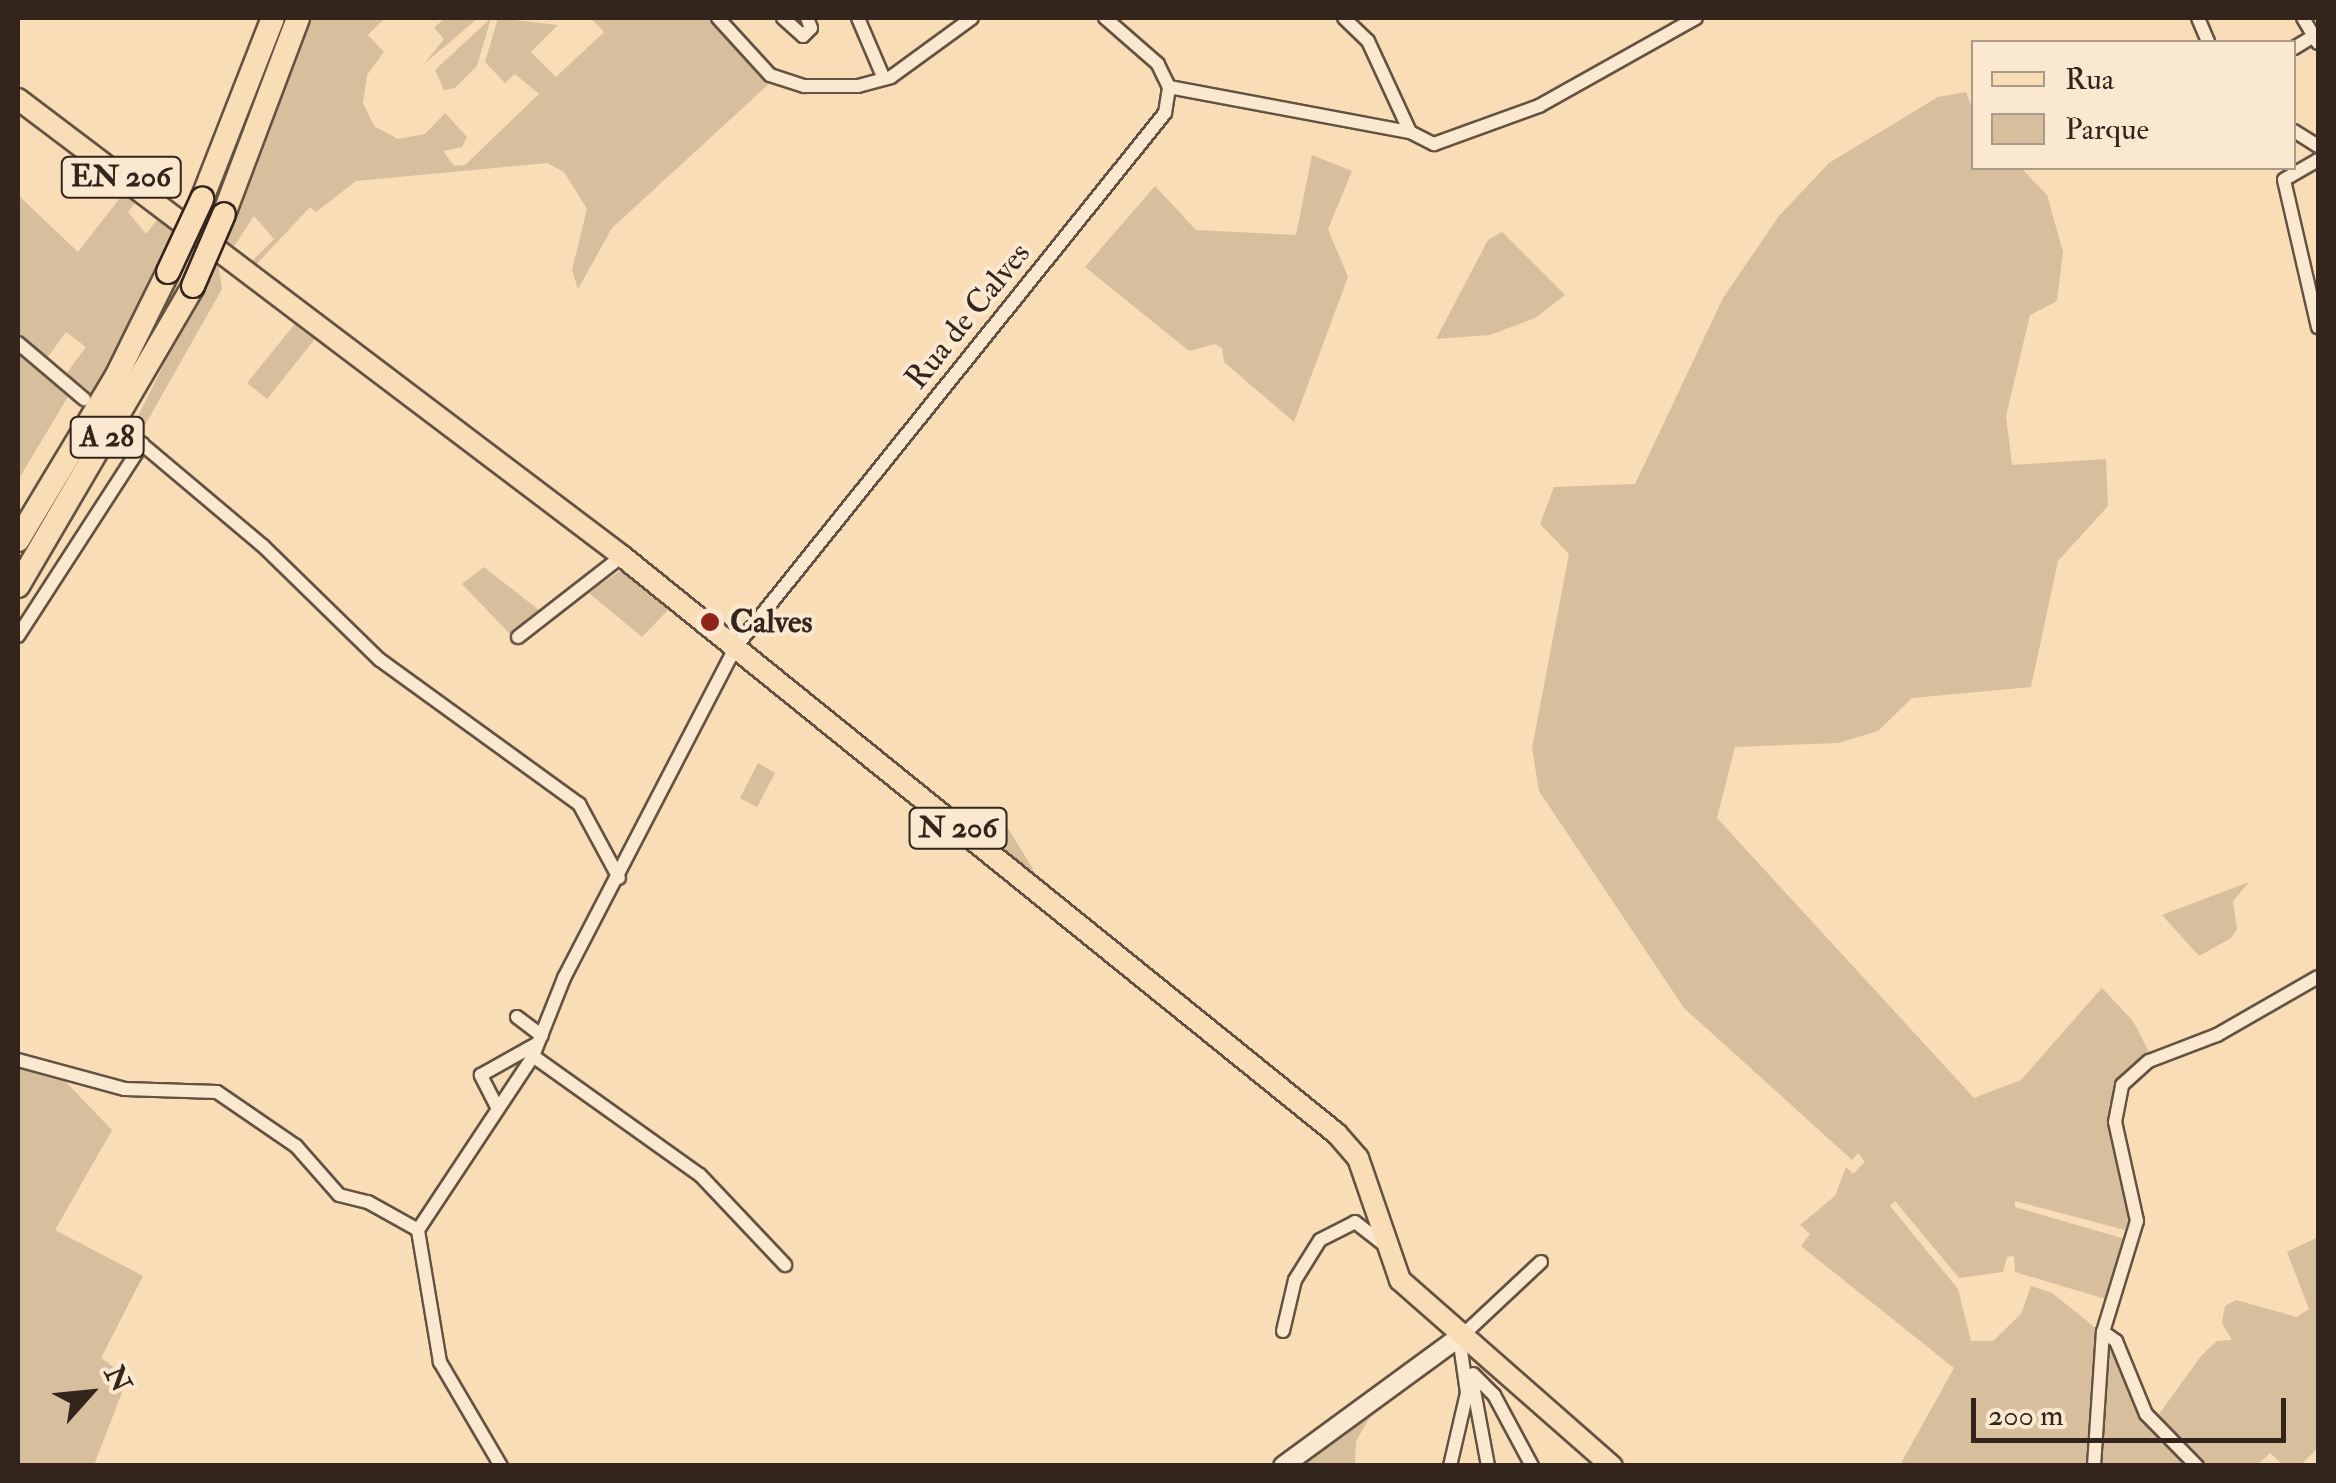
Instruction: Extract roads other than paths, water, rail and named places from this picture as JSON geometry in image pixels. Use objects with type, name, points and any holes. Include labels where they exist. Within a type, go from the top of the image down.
[{"type":"highway","name":"A 28","points":[[18,540],[116,377],[168,272],[202,198],[273,18]]},
{"type":"highway","name":"A 28","points":[[18,586],[193,286],[298,18]]},
{"type":"main road","name":"EN 206","points":[[18,100],[224,255]]},
{"type":"main road","name":"N 206","points":[[224,255],[622,556],[1337,1134],[1358,1158],[1384,1244],[1400,1280],[1612,1466]]},
{"type":"street","points":[[718,18],[770,75],[804,86],[884,79],[972,18]]},
{"type":"street","points":[[784,18],[804,36],[811,28],[807,18]]},
{"type":"street","points":[[858,18],[884,79]]},
{"type":"street","points":[[1105,18],[1158,64],[1169,87],[1410,132],[1434,144],[1539,106],[1696,18]]},
{"type":"street","points":[[1344,18],[1368,41],[1410,132]]},
{"type":"street","points":[[2303,18],[2316,40]]},
{"type":"street","name":"Rua de Calves","points":[[418,1230],[533,1056],[564,978],[620,878],[735,648],[1166,113],[1169,87]]},
{"type":"street","points":[[2296,132],[2318,146]]},
{"type":"street","points":[[2318,160],[2284,180],[2318,327]]},
{"type":"street","points":[[18,343],[84,400]]},
{"type":"street","points":[[130,434],[263,546],[380,660],[579,804],[620,878]]},
{"type":"street","points":[[18,636],[142,444]]},
{"type":"street","points":[[518,637],[622,556]]},
{"type":"street","points":[[2094,1466],[2103,1332],[2137,1222],[2114,1122],[2122,1086],[2149,1061],[2217,1035],[2318,977]]},
{"type":"street","points":[[497,1106],[481,1075],[541,1039],[517,1017]]},
{"type":"street","points":[[533,1056],[700,1175],[784,1265]]},
{"type":"street","points":[[18,1060],[125,1088],[216,1092],[296,1146],[339,1195],[368,1202],[418,1230],[440,1362],[501,1466]]},
{"type":"street","points":[[1283,1331],[1295,1280],[1320,1240],[1354,1222],[1384,1244]]},
{"type":"street","points":[[1283,1466],[1465,1336],[1541,1262]]},
{"type":"street","points":[[2103,1332],[2116,1340],[2146,1414],[2197,1466]]},
{"type":"street","points":[[1465,1336],[1488,1466]]},
{"type":"street","points":[[1450,1466],[1460,1444],[1466,1393],[1465,1336]]},
{"type":"street","points":[[1473,1374],[1494,1396],[1532,1466]]},
{"type":"place","name":"Calves","points":[[710,622]]}]
